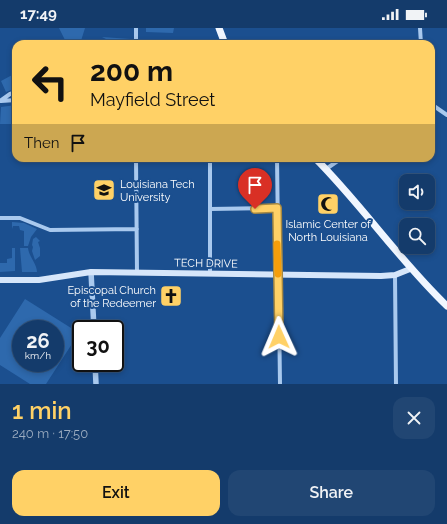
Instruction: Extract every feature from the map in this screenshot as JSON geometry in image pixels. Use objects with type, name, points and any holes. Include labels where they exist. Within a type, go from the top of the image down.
[{"type":"main road","points":[[219,28],[224,40]]},
{"type":"main road","points":[[319,162],[361,208],[410,269],[447,306]]},
{"type":"main road","name":"TECH DRIVE","points":[[0,280],[39,280],[91,272],[372,276],[395,275],[410,269]]},
{"type":"street","points":[[136,28],[136,40]]},
{"type":"street","points":[[420,28],[421,40]]},
{"type":"street","points":[[0,101],[12,93]]},
{"type":"street","points":[[0,101],[12,100]]},
{"type":"street","points":[[435,107],[447,116]]},
{"type":"street","points":[[136,162],[138,273]]},
{"type":"street","points":[[210,162],[210,273]]},
{"type":"street","points":[[277,162],[280,384]]},
{"type":"street","points":[[326,169],[336,162]]},
{"type":"street","points":[[210,210],[277,208]]},
{"type":"street","points":[[0,218],[20,218],[50,230],[137,229]]},
{"type":"street","points":[[91,272],[94,320]]},
{"type":"street","points":[[395,275],[396,384]]},
{"type":"street","points":[[95,372],[96,384]]},
{"type":"shaded area","points":[[59,28],[85,28],[81,40],[65,40]]},
{"type":"shaded area","points":[[146,28],[174,28],[173,33],[146,32]]},
{"type":"shaded area","points":[[102,37],[131,39],[131,40],[108,40]]},
{"type":"shaded area","points":[[12,75],[12,90],[6,92],[1,81]]},
{"type":"shaded area","points":[[12,106],[12,124],[0,124],[1,107]]},
{"type":"shaded area","points":[[12,222],[24,223],[37,229],[31,237],[28,246],[24,246],[24,231],[20,230],[19,226],[13,226],[12,229]]},
{"type":"shaded area","points":[[36,237],[40,241],[38,242],[40,256],[35,260],[32,245],[33,239]]},
{"type":"shaded area","points":[[12,248],[15,248],[15,271],[0,272],[0,263],[7,263],[7,259],[12,258]]},
{"type":"shaded area","points":[[20,248],[28,248],[37,272],[22,272]]},
{"type":"shaded area","points":[[25,299],[58,320],[12,320],[12,372],[54,372],[46,384],[30,384],[0,365],[0,338]]},
{"type":"shaded area","points":[[64,324],[72,329],[72,344],[64,356]]},
{"type":"slow traffic","points":[[277,244],[278,274]]},
{"type":"place","name":"Louisiana Tech University","points":[[104,190]]},
{"type":"place","name":"Islamic Center of North Louisiana","points":[[328,204]]},
{"type":"place","name":"Episcopal Church of the Redeemer","points":[[171,296]]},
{"type":"route","points":[[255,209],[277,208],[279,337]]}]
